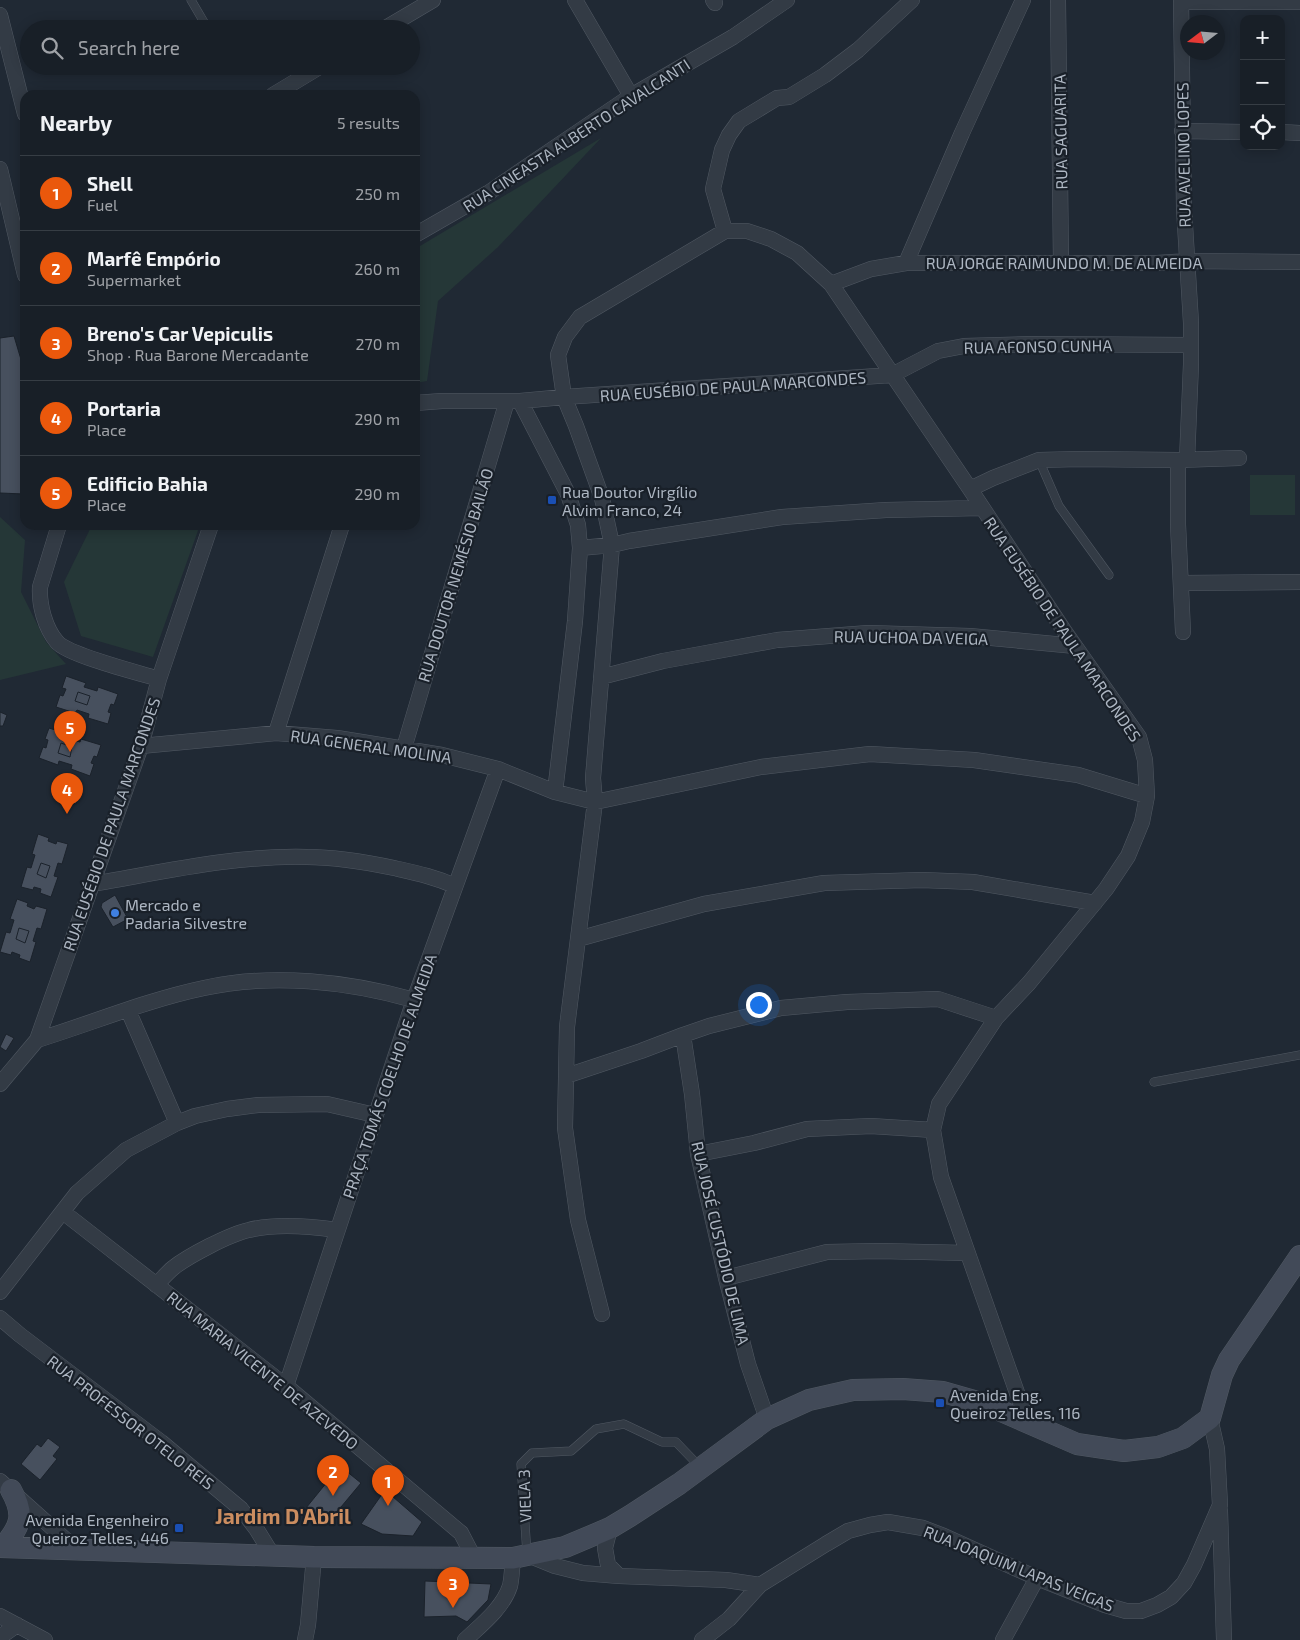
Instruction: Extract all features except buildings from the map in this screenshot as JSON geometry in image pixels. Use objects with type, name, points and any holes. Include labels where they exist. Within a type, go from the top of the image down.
[{"type":"main road","name":"RUA JOAQUIM LAPAS VEIGAS","points":[[1210,1418],[1222,1375],[1229,1360],[1300,1256]]},
{"type":"main road","points":[[1,1547],[314,1557],[520,1557],[565,1547],[610,1528],[701,1468],[767,1419],[809,1400],[853,1390],[903,1389],[943,1392],[985,1404],[1077,1444],[1124,1451],[1158,1447],[1183,1438],[1210,1418]]},
{"type":"main road","points":[[1,1547],[14,1534],[20,1519],[18,1504],[6,1485]]},
{"type":"street","points":[[399,20],[432,0]]},
{"type":"street","points":[[575,0],[631,96]]},
{"type":"street","name":"RUA CINEASTA ALBERTO CAVALCANTI","points":[[420,232],[488,193],[631,96],[733,37],[787,0]]},
{"type":"street","points":[[725,231],[713,189],[722,150],[738,121],[777,98],[789,97],[825,75],[858,50],[912,0]]},
{"type":"street","points":[[906,263],[962,132],[1022,0]]},
{"type":"street","name":"RUA SAGUARITA","points":[[1058,0],[1061,263]]},
{"type":"street","points":[[1181,1],[1300,2]]},
{"type":"street","name":"RUA AVELINO LOPES","points":[[1181,1],[1184,208],[1188,261],[1190,346],[1178,524],[1182,632]]},
{"type":"street","points":[[0,15],[20,94]]},
{"type":"street","points":[[281,90],[306,75]]},
{"type":"street","points":[[1182,131],[1240,132]]},
{"type":"street","points":[[1285,132],[1300,132]]},
{"type":"street","points":[[0,169],[20,238]]},
{"type":"street","points":[[602,1314],[578,1220],[565,1128],[567,1026],[594,802],[593,778],[612,545],[602,498],[564,397],[558,355],[565,337],[580,317],[725,231],[747,231],[771,239],[797,253],[831,284],[892,376]]},
{"type":"street","name":"RUA JORGE RAIMUNDO M. DE ALMEIDA","points":[[831,284],[871,269],[906,263],[1300,262]]},
{"type":"street","name":"RUA AFONSO CUNHA","points":[[892,376],[938,351],[964,346],[1031,344],[1190,346]]},
{"type":"street","name":"RUA EUSÉBIO DE PAULA MARCONDES","points":[[420,403],[514,401],[892,376],[1139,737],[1145,760],[1147,796],[1142,822],[1128,856],[1095,903],[996,1018],[939,1104],[933,1130],[941,1177],[1028,1424]]},
{"type":"street","points":[[514,401],[568,494],[578,525],[580,548],[575,621],[555,792]]},
{"type":"street","name":"RUA DOUTOR NEMÉSIO BAILÃO","points":[[404,748],[514,401]]},
{"type":"street","points":[[970,489],[1039,460],[1239,458]]},
{"type":"street","points":[[580,548],[612,545],[782,517],[886,510],[982,508]]},
{"type":"street","points":[[57,530],[42,577],[40,597],[46,621],[57,643],[71,652],[159,679]]},
{"type":"street","name":"RUA EUSÉBIO DE PAULA MARCONDES","points":[[0,1084],[37,1040],[141,746],[159,679],[209,530]]},
{"type":"street","points":[[276,732],[340,530]]},
{"type":"street","points":[[1181,583],[1300,582]]},
{"type":"street","name":"RUA UCHOA DA VEIGA","points":[[601,676],[777,640],[868,634],[970,636],[1075,646]]},
{"type":"street","name":"RUA GENERAL MOLINA","points":[[141,746],[276,732],[337,738],[442,754],[498,769],[555,792],[594,802]]},
{"type":"street","points":[[594,802],[761,766],[870,754],[974,760],[1078,775],[1147,796]]},
{"type":"street","name":"PRAÇA TOMÁS COELHO DE ALMEIDA","points":[[286,1386],[414,1000],[498,769]]},
{"type":"street","points":[[92,884],[200,864],[274,857],[308,857],[342,859],[379,865],[437,878],[455,886]]},
{"type":"street","points":[[578,939],[704,904],[824,883],[922,880],[973,882],[1095,903]]},
{"type":"street","points":[[37,1040],[140,1005],[204,988],[240,982],[267,980],[306,981],[344,985],[414,1000]]},
{"type":"street","points":[[566,1076],[709,1026],[781,1008],[847,1002],[938,999],[996,1018]]},
{"type":"street","points":[[128,1010],[177,1123]]},
{"type":"street","name":"RUA JOSÉ CUSTÓDIO DE LIMA","points":[[683,1035],[692,1094],[698,1154],[748,1364],[767,1419]]},
{"type":"street","points":[[0,1292],[77,1193],[126,1150],[177,1123],[195,1116],[258,1105],[327,1104],[375,1115]]},
{"type":"street","points":[[698,1154],[754,1143],[807,1129],[871,1126],[933,1130]]},
{"type":"street","name":"RUA MARIA VICENTE DE AZEVEDO","points":[[63,1212],[286,1386],[461,1533],[474,1558]]},
{"type":"street","points":[[156,1285],[173,1268],[193,1255],[248,1230],[284,1226],[318,1227],[337,1230]]},
{"type":"street","points":[[726,1278],[827,1252],[967,1253]]},
{"type":"street","name":"RUA PROFESSOR OTELO REIS","points":[[0,1318],[161,1442],[241,1509],[273,1556]]},
{"type":"street","name":"RUA JOAQUIM LAPAS VEIGAS","points":[[702,1640],[729,1619],[760,1585],[848,1531],[888,1522],[923,1528],[937,1533],[1037,1578],[1105,1605],[1126,1611],[1141,1611],[1157,1605],[1171,1597],[1184,1584],[1220,1505],[1217,1449],[1210,1418]]},
{"type":"street","points":[[6,1485],[76,1549]]},
{"type":"street","points":[[1220,1505],[1224,1640]]},
{"type":"street","points":[[610,1528],[605,1548],[608,1565],[619,1576]]},
{"type":"street","points":[[305,1640],[314,1557]]},
{"type":"street","points":[[465,1640],[482,1624],[505,1597],[520,1557],[584,1573],[726,1580],[760,1585]]},
{"type":"street","points":[[1003,1640],[1037,1578]]},
{"type":"street","points":[[0,1616],[45,1640]]},
{"type":"street","points":[[0,1637],[17,1625]]},
{"type":"lane","points":[[191,0],[203,20]]},
{"type":"lane","points":[[1039,460],[1059,506],[1109,576]]},
{"type":"lane","points":[[1154,1082],[1300,1055]]},
{"type":"lane","name":"VIELA 3","points":[[520,1557],[521,1464],[532,1453],[572,1451],[596,1429],[624,1424],[662,1442],[676,1442],[701,1468]]},
{"type":"shaded area","points":[[601,138],[498,247],[438,301],[427,381],[420,382],[420,246]]},
{"type":"shaded area","points":[[1250,475],[1295,475],[1295,515],[1250,515]]},
{"type":"shaded area","points":[[0,517],[25,540],[21,592],[46,642],[66,664],[0,680]]},
{"type":"shaded area","points":[[90,530],[198,530],[153,657],[81,636],[64,582]]},
{"type":"place","name":"Rua Doutor Virgílio Alvim Franco, 24","points":[[552,500]]},
{"type":"place","name":"Edificio Bahia","points":[[70,752]]},
{"type":"place","name":"Portaria","points":[[67,814]]},
{"type":"place","name":"Mercado e Padaria Silvestre","points":[[115,913]]},
{"type":"place","name":"Avenida Eng. Queiroz Telles, 116","points":[[940,1403]]},
{"type":"place","name":"Marfê Empório","points":[[333,1496]]},
{"type":"place","name":"Shell","points":[[388,1506]]},
{"type":"place","name":"Avenida Engenheiro Queiroz Telles, 446","points":[[179,1528]]},
{"type":"place","name":"Breno's Car Vepiculis","points":[[453,1608]]},
{"type":"district","name":"Jardim D'Abril","points":[[283,1515]]}]
